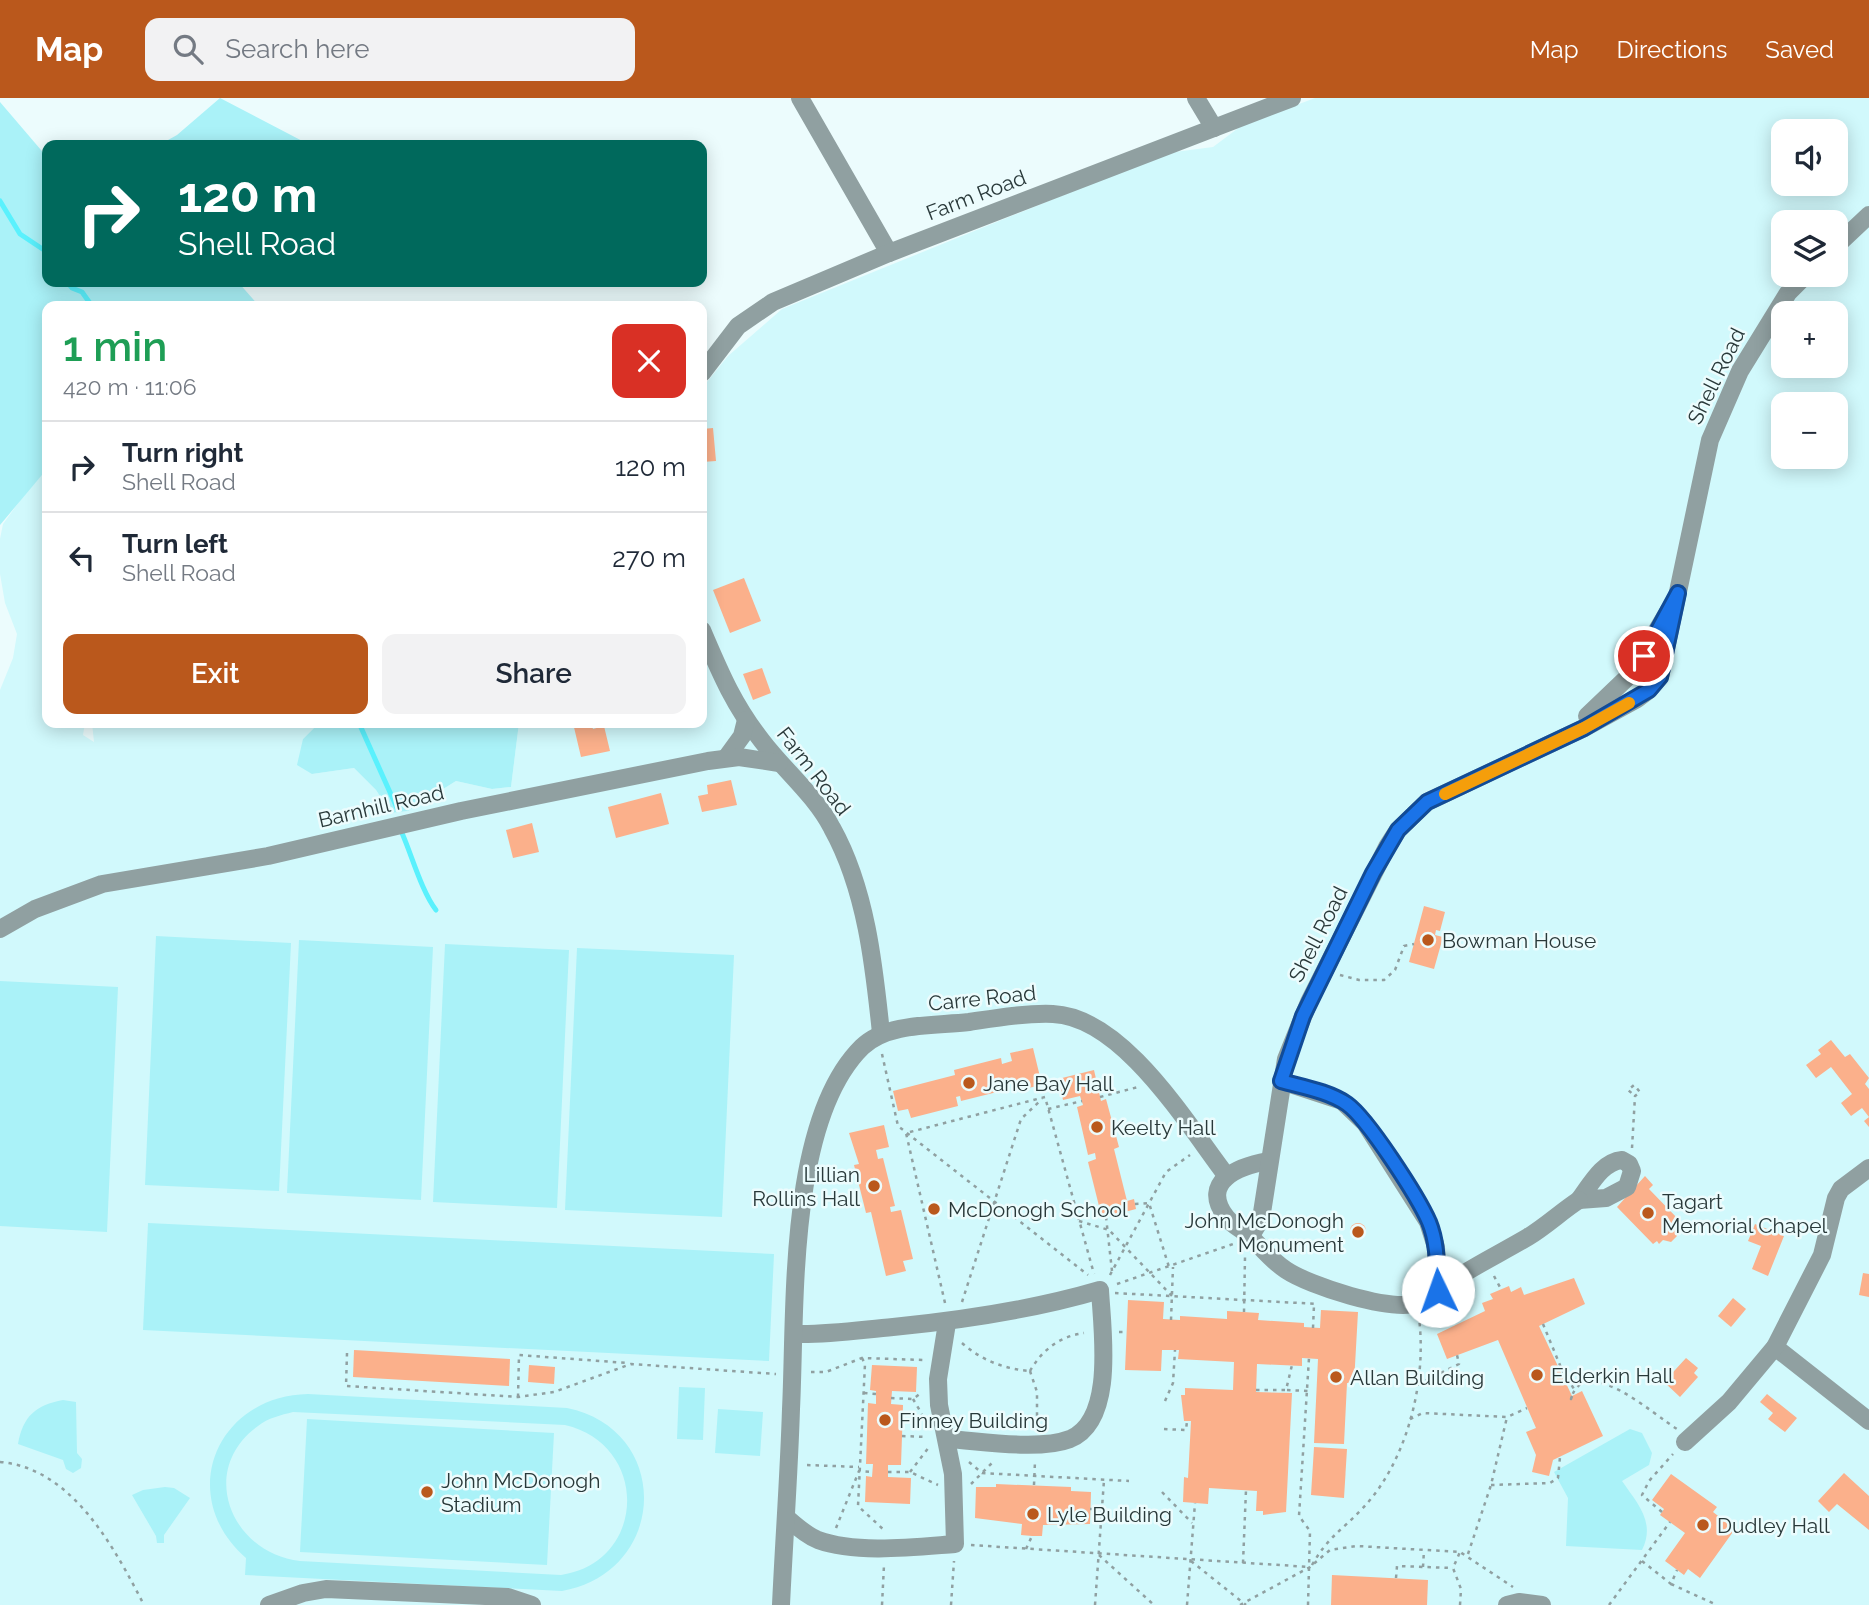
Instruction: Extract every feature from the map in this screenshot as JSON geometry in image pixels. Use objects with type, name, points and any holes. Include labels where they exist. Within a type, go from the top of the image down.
[{"type":"street","points":[[800,98],[889,253]]},
{"type":"street","points":[[1196,98],[1214,128]]},
{"type":"street","name":"Farm Road","points":[[707,366],[731,333],[754,313],[889,253],[1292,98]]},
{"type":"street","points":[[1848,235],[1869,215]]},
{"type":"street","name":"Shell Road","points":[[1250,1237],[1261,1219],[1281,1081],[1296,1031],[1378,864],[1398,830],[1427,802],[1584,728],[1649,690],[1660,677],[1710,440],[1721,410],[1769,321],[1794,287]]},
{"type":"street","name":"Shell Road","points":[[1553,742],[1621,687],[1644,656],[1678,593]]},
{"type":"street","name":"Farm Road","points":[[707,642],[725,689],[779,763],[832,827],[846,859],[871,954],[881,1033]]},
{"type":"street","points":[[726,758],[743,736],[746,720]]},
{"type":"street","name":"Barnhill Road","points":[[0,929],[35,909],[102,884],[268,856],[461,811],[726,758],[755,758],[779,763]]},
{"type":"street","name":"Carre Road","points":[[881,1033],[1019,1015],[1055,1014],[1086,1023],[1108,1034],[1132,1055],[1227,1175]]},
{"type":"street","points":[[781,1605],[803,1194],[824,1111],[849,1062],[863,1046],[881,1033]]},
{"type":"street","points":[[1281,1081],[1342,1101],[1365,1123],[1429,1222],[1436,1247],[1438,1291]]},
{"type":"street","points":[[1268,1161],[1235,1168],[1227,1175],[1219,1189],[1219,1202],[1225,1216],[1250,1237],[1265,1255],[1288,1272],[1315,1284],[1397,1305],[1417,1303],[1530,1236],[1579,1199],[1612,1161],[1626,1162],[1633,1171],[1627,1187],[1606,1198],[1579,1199]]},
{"type":"street","points":[[1688,1439],[1729,1402],[1775,1347],[1822,1255],[1836,1198],[1841,1189],[1869,1168]]},
{"type":"street","points":[[795,1334],[824,1335],[947,1323],[1021,1311],[1100,1290],[1102,1384],[1092,1420],[1082,1431],[1070,1438],[1053,1442],[1023,1443],[948,1438]]},
{"type":"street","points":[[787,1518],[815,1539],[830,1544],[905,1548],[955,1544],[954,1474],[939,1405],[938,1380],[947,1323]]},
{"type":"street","points":[[1775,1347],[1869,1422]]},
{"type":"street","points":[[269,1605],[303,1592],[327,1589],[508,1597],[532,1605]]},
{"type":"street","points":[[1513,1603],[1542,1605]]},
{"type":"path","points":[[1328,968],[1346,978],[1384,980],[1395,970],[1404,946],[1414,944]]},
{"type":"path","points":[[881,1033],[882,1061],[898,1126],[1087,1275],[1100,1290],[1325,1304]]},
{"type":"path","points":[[1100,1097],[1154,1082]]},
{"type":"path","points":[[1626,1162],[1635,1143],[1634,1096]]},
{"type":"path","points":[[906,1133],[1045,1097]]},
{"type":"path","points":[[1045,1097],[1078,1221],[1100,1290]]},
{"type":"path","points":[[947,1323],[960,1308],[1021,1119],[1045,1097]]},
{"type":"path","points":[[1048,1109],[1082,1101]]},
{"type":"path","points":[[906,1133],[944,1293],[947,1323],[956,1338],[978,1356],[1005,1367],[1030,1371],[1044,1352],[1060,1339],[1102,1331]]},
{"type":"path","points":[[1100,1290],[1166,1172],[1203,1146]]},
{"type":"path","points":[[1135,1204],[1149,1203]]},
{"type":"path","points":[[1149,1203],[1171,1266],[1171,1320]]},
{"type":"path","points":[[1106,1217],[1112,1271]]},
{"type":"path","points":[[1078,1221],[1109,1230],[1172,1296]]},
{"type":"path","points":[[1100,1290],[1250,1237]]},
{"type":"path","points":[[1244,1312],[1245,1255],[1250,1237]]},
{"type":"path","points":[[1313,1328],[1315,1284]]},
{"type":"path","points":[[1310,1567],[1327,1540],[1362,1509],[1376,1491],[1410,1419],[1422,1357],[1417,1303]]},
{"type":"path","points":[[1543,1324],[1562,1370],[1574,1389]]},
{"type":"path","points":[[1165,1401],[1173,1383],[1175,1350]]},
{"type":"path","points":[[347,1353],[346,1386],[518,1397],[554,1392],[631,1364]]},
{"type":"path","points":[[518,1397],[519,1355],[793,1373],[826,1372],[862,1358],[940,1361]]},
{"type":"path","points":[[1418,1384],[1459,1364],[1457,1355]]},
{"type":"path","points":[[862,1358],[865,1364],[858,1506],[905,1548]]},
{"type":"path","points":[[1308,1605],[1310,1531],[1299,1516],[1309,1358]]},
{"type":"path","points":[[1286,1390],[1292,1365]]},
{"type":"path","points":[[891,1398],[914,1399],[938,1380]]},
{"type":"path","points":[[1572,1396],[1571,1399],[1574,1389],[1590,1380],[1605,1382],[1688,1439],[1642,1494],[1662,1512]]},
{"type":"path","points":[[1256,1390],[1308,1391]]},
{"type":"path","points":[[864,1393],[876,1394]]},
{"type":"path","points":[[1410,1419],[1423,1413],[1507,1417],[1527,1408]]},
{"type":"path","points":[[1468,1555],[1492,1485],[1507,1417]]},
{"type":"path","points":[[1164,1429],[1186,1430],[1187,1421]]},
{"type":"path","points":[[902,1436],[936,1438],[910,1472]]},
{"type":"path","points":[[1492,1485],[1550,1483],[1558,1478],[1560,1457]]},
{"type":"path","points":[[967,1460],[982,1474],[1129,1481]]},
{"type":"path","points":[[0,1462],[19,1464],[41,1472],[77,1504],[116,1553],[144,1605]]},
{"type":"path","points":[[789,1464],[873,1472]]},
{"type":"path","points":[[830,1544],[859,1469]]},
{"type":"path","points":[[1095,1605],[1104,1480]]},
{"type":"path","points":[[1243,1563],[1246,1490]]},
{"type":"path","points":[[1162,1492],[1192,1523]]},
{"type":"path","points":[[1187,1605],[1195,1503]]},
{"type":"path","points":[[1090,1509],[1103,1509]]},
{"type":"path","points":[[1609,1605],[1670,1522]]},
{"type":"path","points":[[1026,1549],[1032,1536]]},
{"type":"path","points":[[951,1605],[955,1544],[1310,1567]]},
{"type":"path","points":[[1190,1560],[1243,1604],[1310,1567],[1330,1550],[1357,1546],[1460,1552],[1512,1583],[1513,1603]]},
{"type":"path","points":[[882,1605],[885,1547]]},
{"type":"path","points":[[1423,1567],[1424,1549]]},
{"type":"path","points":[[1460,1552],[1453,1568],[1461,1589],[1460,1605]]},
{"type":"path","points":[[1099,1555],[1153,1605]]},
{"type":"path","points":[[1642,1561],[1671,1584],[1717,1605]]},
{"type":"path","points":[[1396,1578],[1397,1566],[1453,1568]]},
{"type":"path","points":[[1671,1584],[1677,1570]]},
{"type":"shaded area","points":[[220,98],[300,140],[168,140]]},
{"type":"shaded area","name":"McDonogh School","points":[[1315,98],[1869,98],[1869,1605],[0,1605],[0,690],[13,658],[17,634],[5,603],[0,574],[0,539],[3,524],[24,495],[42,475],[42,728],[84,728],[83,735],[94,742],[93,728],[314,728],[303,739],[312,774],[354,768],[376,790],[391,813],[408,811],[456,781],[492,789],[511,787],[518,728],[707,728],[707,382],[728,356],[782,309],[1167,153],[1213,147],[1241,126]]},
{"type":"shaded area","points":[[0,102],[42,151],[42,287],[242,287],[255,301],[42,301],[42,475],[0,525]]},
{"type":"shaded area","points":[[314,728],[518,728],[511,787],[492,789],[456,781],[408,811],[391,813],[376,790],[354,768],[312,774],[297,765],[303,739]]},
{"type":"shaded area","points":[[156,936],[291,943],[279,1191],[145,1185]]},
{"type":"shaded area","points":[[299,940],[433,947],[421,1200],[287,1193]]},
{"type":"shaded area","points":[[445,944],[569,950],[557,1208],[433,1202]]},
{"type":"shaded area","points":[[577,948],[734,955],[722,1217],[565,1210]]},
{"type":"shaded area","points":[[0,981],[118,987],[107,1232],[0,1226]]},
{"type":"shaded area","points":[[148,1223],[774,1254],[769,1361],[143,1330]]},
{"type":"shaded area","points":[[679,1387],[705,1388],[703,1440],[677,1439]]},
{"type":"shaded area","points":[[308,1394],[567,1408],[602,1421],[626,1443],[640,1471],[644,1501],[638,1531],[622,1557],[597,1579],[562,1591],[245,1575],[246,1558],[225,1533],[213,1506],[210,1479],[216,1454],[229,1430],[250,1412],[276,1399]],"holes":[[[293,1412],[565,1425],[593,1437],[612,1455],[624,1478],[627,1503],[622,1527],[610,1549],[589,1566],[561,1575],[300,1561],[276,1555],[256,1543],[240,1526],[230,1507],[226,1486],[229,1465],[239,1444],[262,1423]]]},
{"type":"shaded area","points":[[63,1400],[76,1402],[77,1453],[82,1459],[81,1468],[73,1473],[66,1469],[63,1460],[18,1444],[23,1426],[32,1413],[45,1405]]},
{"type":"shaded area","points":[[718,1409],[763,1412],[760,1456],[715,1453]]},
{"type":"shaded area","name":"John McDonogh Stadium","points":[[307,1419],[554,1433],[547,1565],[300,1552]]},
{"type":"shaded area","points":[[1630,1429],[1642,1433],[1652,1453],[1649,1465],[1622,1481],[1639,1505],[1646,1522],[1646,1540],[1642,1550],[1566,1546],[1568,1498],[1554,1472]]},
{"type":"shaded area","points":[[174,1488],[190,1498],[164,1535],[164,1543],[157,1543],[156,1536],[132,1495],[143,1490]]},
{"type":"building","points":[[713,428],[716,461],[707,462],[707,429]]},
{"type":"building","points":[[744,578],[761,621],[730,633],[713,590]]},
{"type":"building","points":[[762,668],[771,693],[753,700],[743,674]]},
{"type":"building","points":[[574,728],[604,728],[610,751],[581,757]]},
{"type":"building","points":[[731,780],[737,805],[702,812],[698,796],[708,794],[707,785]]},
{"type":"building","points":[[661,793],[669,824],[616,838],[608,807]]},
{"type":"building","points":[[532,823],[539,852],[513,858],[506,830]]},
{"type":"building","name":"Bowman House","points":[[1424,906],[1445,912],[1440,931],[1436,930],[1435,935],[1443,937],[1434,969],[1409,962]]},
{"type":"building","points":[[1831,1040],[1845,1057],[1850,1054],[1869,1078],[1865,1084],[1869,1089],[1869,1117],[1862,1108],[1851,1116],[1841,1103],[1852,1094],[1831,1067],[1816,1078],[1806,1065],[1821,1054],[1818,1050]]},
{"type":"building","name":"Jane Bay Hall","points":[[1033,1048],[1042,1085],[1019,1090],[1017,1081],[1007,1084],[1009,1089],[961,1101],[960,1096],[956,1097],[958,1106],[911,1118],[908,1109],[898,1111],[893,1091],[955,1075],[954,1070],[1001,1058],[1002,1064],[1012,1061],[1010,1053]]},
{"type":"building","name":"Keelty Hall","points":[[1094,1070],[1101,1101],[1106,1099],[1119,1147],[1114,1149],[1127,1201],[1134,1199],[1136,1209],[1102,1218],[1088,1162],[1096,1159],[1095,1153],[1088,1155],[1077,1107],[1083,1105],[1080,1096],[1063,1100],[1058,1079]]},
{"type":"building","name":"Lillian Rollins Hall","points":[[884,1125],[889,1147],[876,1150],[878,1159],[883,1158],[895,1206],[890,1207],[891,1212],[901,1210],[913,1259],[903,1261],[906,1271],[886,1276],[871,1212],[866,1213],[854,1165],[859,1164],[849,1133]]},
{"type":"building","name":"Tagart Memorial Chapel","points":[[1645,1176],[1653,1185],[1649,1189],[1679,1220],[1673,1225],[1677,1236],[1671,1242],[1663,1240],[1659,1244],[1657,1241],[1653,1244],[1617,1207]]},
{"type":"building","name":"John McDonogh Monument","points":[[1358,1223],[1366,1231],[1358,1239],[1350,1231]]},
{"type":"building","points":[[1755,1224],[1784,1236],[1768,1276],[1752,1269],[1761,1246],[1748,1241]]},
{"type":"building","points":[[1863,1273],[1869,1274],[1869,1297],[1859,1295]]},
{"type":"building","name":"Elderkin Hall","points":[[1574,1278],[1585,1304],[1539,1326],[1572,1396],[1582,1391],[1603,1436],[1553,1460],[1549,1476],[1532,1472],[1536,1455],[1526,1432],[1536,1428],[1498,1340],[1447,1359],[1437,1334],[1485,1311],[1482,1303],[1493,1299],[1490,1294],[1509,1286],[1511,1292],[1521,1287],[1524,1295]]},
{"type":"building","points":[[1733,1298],[1746,1309],[1731,1327],[1718,1316]]},
{"type":"building","points":[[1128,1300],[1164,1302],[1163,1319],[1180,1320],[1180,1316],[1227,1319],[1227,1311],[1259,1313],[1258,1320],[1304,1323],[1304,1327],[1320,1328],[1321,1310],[1358,1312],[1354,1383],[1347,1383],[1344,1444],[1314,1443],[1318,1359],[1302,1358],[1302,1366],[1257,1364],[1256,1392],[1292,1393],[1286,1512],[1263,1515],[1263,1511],[1256,1511],[1257,1491],[1209,1488],[1208,1504],[1183,1502],[1184,1477],[1188,1478],[1191,1421],[1184,1421],[1181,1395],[1185,1395],[1185,1388],[1233,1390],[1234,1362],[1178,1359],[1179,1350],[1162,1350],[1161,1371],[1125,1370]]},
{"type":"building","points":[[354,1350],[510,1359],[509,1386],[353,1377]]},
{"type":"building","points":[[1686,1358],[1698,1368],[1694,1373],[1698,1377],[1680,1397],[1664,1382]]},
{"type":"building","points":[[529,1365],[555,1367],[554,1384],[528,1382]]},
{"type":"building","name":"Finney Building","points":[[872,1365],[917,1367],[916,1392],[892,1391],[891,1404],[903,1405],[901,1465],[888,1465],[888,1477],[911,1478],[910,1504],[865,1502],[866,1476],[872,1477],[873,1464],[866,1464],[868,1403],[876,1404],[876,1391],[870,1390]]},
{"type":"building","points":[[1767,1394],[1797,1418],[1785,1432],[1768,1419],[1773,1413],[1760,1402]]},
{"type":"building","points":[[1314,1447],[1347,1449],[1344,1498],[1311,1495]]},
{"type":"building","points":[[1844,1473],[1869,1496],[1869,1530],[1837,1504],[1829,1512],[1818,1501]]},
{"type":"building","name":"Dudley Hall","points":[[1671,1474],[1717,1507],[1713,1512],[1735,1529],[1700,1578],[1688,1569],[1684,1575],[1665,1561],[1685,1533],[1660,1515],[1664,1509],[1652,1500]]},
{"type":"building","name":"Lyle Building","points":[[996,1484],[1071,1487],[1071,1491],[1091,1492],[1090,1524],[1043,1525],[1042,1536],[1032,1536],[1021,1535],[1022,1524],[975,1518],[976,1487],[996,1487]]},
{"type":"building","points":[[1332,1575],[1428,1580],[1427,1605],[1331,1605]]},
{"type":"waterway","points":[[0,201],[20,234],[42,249]]},
{"type":"waterway","points":[[71,287],[82,292],[88,301]]},
{"type":"waterway","points":[[361,728],[397,808]]},
{"type":"waterway","points":[[402,833],[422,884],[436,910]]},
{"type":"slow traffic","points":[[1445,794],[1584,728],[1629,703]]},
{"type":"place","name":"Bowman House","points":[[1428,940]]},
{"type":"place","name":"Jane Bay Hall","points":[[969,1083]]},
{"type":"place","name":"Keelty Hall","points":[[1097,1127]]},
{"type":"place","name":"Lillian Rollins Hall","points":[[874,1186]]},
{"type":"place","name":"McDonogh School","points":[[934,1209]]},
{"type":"place","name":"Tagart Memorial Chapel","points":[[1648,1213]]},
{"type":"place","name":"John McDonogh Monument","points":[[1358,1232]]},
{"type":"place","name":"Elderkin Hall","points":[[1537,1375]]},
{"type":"place","name":"Allan Building","points":[[1336,1377]]},
{"type":"place","name":"Finney Building","points":[[885,1420]]},
{"type":"place","name":"John McDonogh Stadium","points":[[427,1492]]},
{"type":"place","name":"Lyle Building","points":[[1033,1514]]},
{"type":"place","name":"Dudley Hall","points":[[1703,1525]]},
{"type":"route","points":[[1438,1291],[1436,1247],[1429,1222],[1421,1208],[1365,1123],[1349,1106],[1327,1095],[1281,1081],[1286,1059],[1296,1031],[1373,873],[1398,830],[1427,802],[1584,728],[1649,690],[1660,677],[1678,593],[1644,656]]}]
